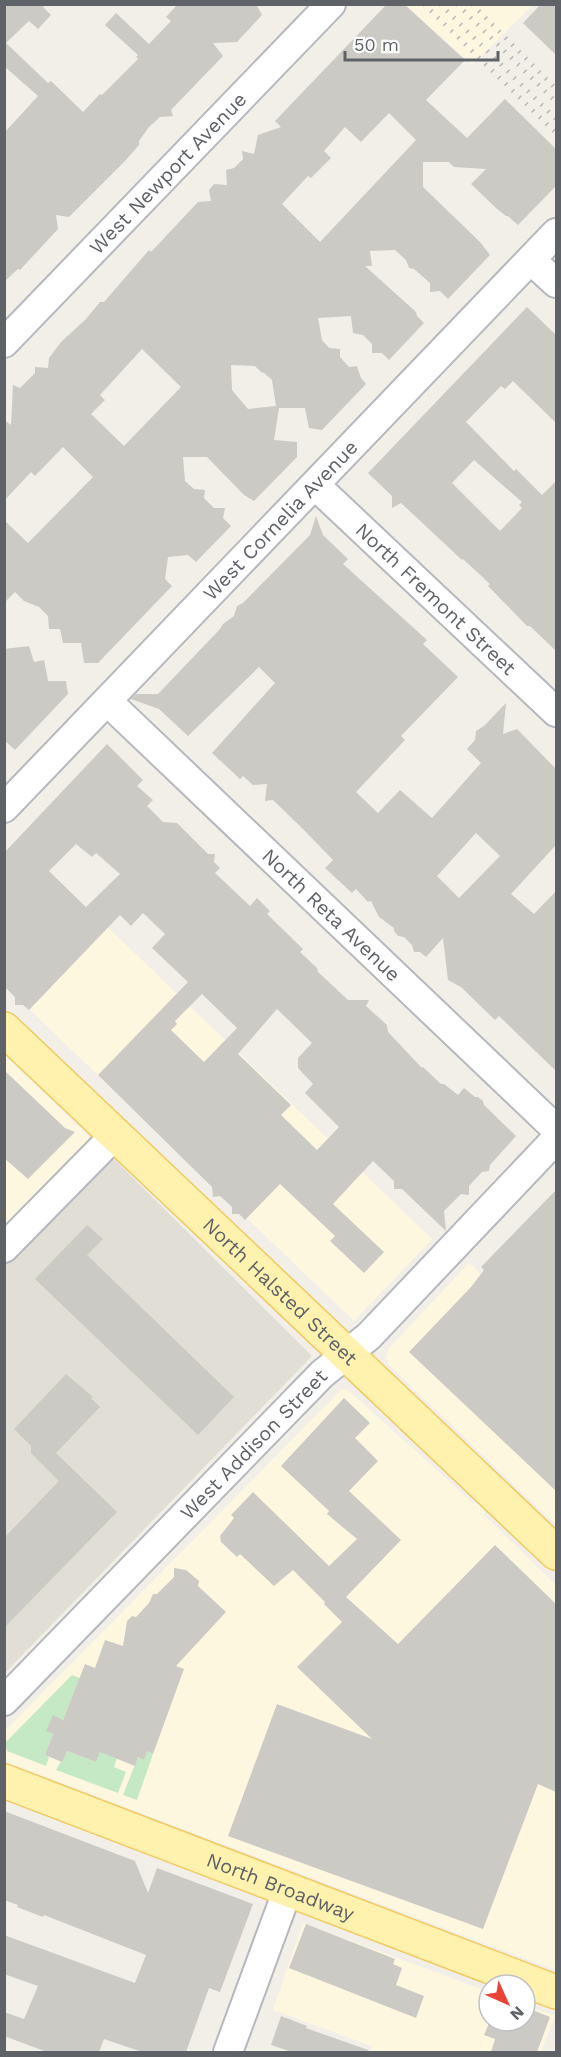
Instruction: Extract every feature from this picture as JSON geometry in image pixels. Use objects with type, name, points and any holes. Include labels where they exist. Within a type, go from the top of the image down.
[{"type":"main road","name":"North Halsted Street","points":[[4,1029],[556,1553]]},
{"type":"main road","name":"North Broadway","points":[[4,1781],[556,1992]]},
{"type":"street","name":"West Newport Avenue","points":[[4,343],[331,4]]},
{"type":"street","name":"West Cornelia Avenue","points":[[4,808],[556,233]]},
{"type":"street","points":[[531,260],[556,283]]},
{"type":"street","name":"North Fremont Street","points":[[315,485],[556,712]]},
{"type":"street","name":"North Reta Avenue","points":[[107,701],[556,1129]]},
{"type":"street","points":[[4,1248],[115,1135]]},
{"type":"street","name":"West Addison Street","points":[[4,1701],[322,1374],[369,1336],[556,1139]]},
{"type":"street","points":[[228,2052],[288,1889]]},
{"type":"shaded area","points":[[406,5],[533,5],[472,65]]},
{"type":"shaded area","points":[[17,840],[432,1239],[354,1321],[5,986]]},
{"type":"shaded area","points":[[4,1054],[92,1140],[4,1228]]},
{"type":"shaded area","points":[[111,1156],[312,1356],[5,1673],[5,1266]]},
{"type":"shaded area","points":[[469,1263],[556,1347],[556,1525],[389,1365],[386,1358],[389,1348]]},
{"type":"shaded area","points":[[342,1389],[348,1390],[473,1503],[482,1505],[485,1509],[484,1515],[556,1585],[556,1970],[5,1762],[4,1732]]},
{"type":"shaded area","points":[[303,1923],[477,1988],[477,2033],[537,2033],[537,2009],[555,2016],[541,2052],[370,2052],[372,2046],[273,2010]]},
{"type":"green space","points":[[72,1675],[80,1678],[63,1720],[53,1716],[47,1731],[53,1734],[45,1755],[49,1757],[46,1766],[7,1751],[5,1743]]},
{"type":"green space","points":[[103,1744],[117,1758],[114,1767],[126,1772],[118,1793],[56,1770],[67,1751],[96,1762]]},
{"type":"green space","points":[[147,1751],[153,1754],[137,1800],[123,1795],[138,1757],[144,1759]]},
{"type":"building","points":[[4,4],[46,4],[43,7],[51,15],[38,29],[29,21],[6,43],[83,112],[138,59],[136,57],[138,55],[105,25],[116,13],[149,44],[171,21],[166,17],[178,4],[256,4],[262,15],[237,42],[213,43],[223,56],[171,110],[173,116],[160,117],[149,127],[139,141],[139,145],[125,161],[69,217],[56,215],[58,229],[20,270],[18,269],[4,282],[4,133],[38,96],[4,66]]},
{"type":"building","points":[[387,4],[404,4],[465,60],[426,100],[467,138],[505,99],[556,149],[556,186],[518,225],[471,184],[486,169],[454,167],[449,162],[423,162],[423,187],[480,242],[490,255],[448,299],[440,291],[430,292],[430,283],[414,269],[409,268],[406,260],[395,250],[370,251],[372,266],[365,266],[416,312],[424,323],[389,360],[382,353],[372,353],[372,344],[363,335],[353,333],[351,316],[318,318],[322,340],[329,348],[340,349],[340,357],[349,367],[357,366],[366,384],[322,430],[309,428],[305,408],[279,408],[274,440],[297,442],[297,457],[254,501],[244,495],[207,457],[183,457],[185,481],[194,489],[205,490],[204,498],[214,508],[225,508],[223,518],[231,526],[196,562],[188,555],[168,557],[165,579],[172,586],[98,663],[84,663],[81,643],[63,643],[60,629],[49,629],[48,616],[39,607],[24,601],[15,592],[4,603],[4,520],[28,543],[93,477],[63,447],[35,476],[31,472],[4,501],[4,420],[11,425],[13,385],[20,388],[35,373],[35,367],[48,368],[49,358],[61,342],[86,319],[100,302],[104,302],[149,250],[151,252],[198,202],[211,201],[209,190],[214,184],[227,185],[226,170],[234,168],[243,159],[242,151],[254,154],[258,135],[281,127],[275,121]],"holes":[[[389,113],[416,140],[320,242],[282,204],[308,176],[311,178],[331,158],[324,151],[345,127],[361,142]],[[142,349],[181,387],[124,446],[91,414],[105,400],[100,395]],[[231,365],[255,366],[272,380],[276,406],[248,409],[232,390]]]},
{"type":"building","points":[[541,4],[556,4],[556,55],[523,23]]},
{"type":"building","points":[[527,307],[556,335],[556,423],[513,381],[505,389],[501,386],[466,422],[514,471],[516,469],[542,495],[556,481],[556,651],[530,626],[527,626],[488,586],[490,584],[401,503],[392,508],[392,496],[368,473]],"holes":[[[474,460],[522,502],[519,505],[522,508],[500,531],[452,483]]]},
{"type":"building","points":[[316,516],[323,535],[348,559],[343,564],[427,640],[423,644],[458,677],[401,736],[405,740],[356,792],[378,813],[400,790],[432,818],[481,763],[467,749],[475,740],[476,731],[484,726],[506,703],[503,734],[517,729],[556,769],[556,845],[511,894],[534,914],[556,891],[556,1071],[499,1016],[495,1020],[461,987],[448,980],[443,938],[426,957],[420,952],[414,952],[412,945],[404,937],[398,936],[394,928],[379,917],[371,901],[368,902],[356,889],[352,893],[325,868],[333,860],[303,829],[273,800],[265,801],[267,784],[253,785],[243,776],[240,779],[212,753],[275,683],[259,667],[188,736],[159,709],[131,699],[136,694],[158,694],[223,624],[234,616],[237,606],[243,603],[310,535]],"holes":[[[476,833],[500,856],[459,898],[437,876]]]},
{"type":"building","points":[[29,646],[34,662],[44,660],[48,681],[66,681],[68,694],[15,750],[4,740],[4,649]]},
{"type":"building","points":[[107,744],[143,780],[137,786],[153,800],[147,806],[163,822],[177,823],[208,854],[215,854],[214,862],[220,868],[215,873],[250,906],[257,898],[270,911],[267,914],[303,949],[300,952],[318,969],[317,971],[348,1000],[369,1000],[366,1006],[387,1025],[388,1032],[422,1068],[458,1095],[464,1088],[478,1097],[516,1136],[490,1165],[489,1171],[482,1172],[469,1186],[469,1195],[461,1194],[444,1211],[446,1231],[402,1189],[394,1189],[394,1181],[373,1161],[333,1204],[384,1252],[364,1273],[330,1241],[335,1236],[280,1184],[245,1220],[239,1214],[232,1214],[232,1207],[220,1196],[213,1197],[212,1187],[98,1075],[188,982],[152,948],[165,934],[143,913],[131,926],[120,915],[29,1010],[23,1005],[15,1005],[15,997],[4,986],[4,853]],"holes":[[[76,844],[92,857],[96,853],[120,874],[86,907],[49,871]],[[202,994],[237,1028],[204,1062],[171,1030],[177,1024],[175,1021]],[[277,1009],[312,1043],[298,1058],[298,1068],[313,1084],[305,1093],[339,1127],[317,1150],[281,1115],[291,1105],[238,1054]]]},
{"type":"building","points":[[4,1070],[65,1128],[75,1132],[28,1179],[4,1158]]},
{"type":"building","points":[[556,1190],[556,1491],[409,1352],[471,1287],[484,1270],[481,1267]]},
{"type":"building","points":[[87,1225],[103,1239],[87,1255],[234,1397],[198,1435],[35,1279]]},
{"type":"building","points":[[66,1374],[93,1397],[91,1398],[100,1407],[56,1453],[117,1512],[4,1628],[4,1538],[59,1481],[31,1453],[31,1446],[14,1429]]},
{"type":"building","points":[[344,1398],[370,1423],[355,1438],[378,1461],[349,1491],[401,1540],[346,1597],[398,1644],[495,1545],[556,1604],[556,1792],[538,1784],[483,1929],[228,1836],[277,1704],[372,1739],[297,1667],[342,1622],[293,1570],[274,1586],[240,1554],[237,1557],[221,1542],[220,1536],[234,1518],[231,1515],[253,1492],[329,1566],[357,1539],[327,1514],[329,1511],[281,1466]]},
{"type":"building","points":[[174,1568],[186,1570],[199,1581],[198,1586],[226,1612],[176,1666],[184,1669],[153,1754],[147,1751],[144,1760],[138,1757],[135,1766],[100,1752],[96,1762],[67,1751],[62,1762],[45,1755],[53,1734],[46,1731],[53,1715],[63,1720],[85,1664],[95,1668],[105,1640],[123,1646],[127,1621],[132,1616],[136,1617],[149,1603],[153,1594],[157,1594],[174,1577]]},
{"type":"building","points":[[4,1811],[135,1861],[148,1893],[157,1868],[253,1904],[220,1992],[209,1988],[186,2052],[142,2052],[104,2039],[99,2052],[47,2052],[4,2036],[4,2012],[24,2019],[38,1986],[4,1974],[4,1935],[135,1983],[146,1955],[44,1915],[43,1917],[17,1907],[18,1905],[4,1900]]},
{"type":"building","points":[[306,1924],[395,1959],[393,1964],[402,1968],[396,1985],[424,1996],[416,2018],[289,1968]]},
{"type":"building","points":[[537,2012],[550,2017],[537,2052],[491,2052],[495,2039],[484,2035],[485,2033],[537,2033]]},
{"type":"building","points":[[281,2016],[307,2026],[306,2028],[368,2050],[367,2052],[292,2052],[271,2045]]},
{"type":"railway","points":[[424,4],[556,133]]},
{"type":"railway","points":[[440,4],[556,119]]},
{"type":"railway","points":[[457,4],[556,102]]},
{"type":"railway","points":[[472,4],[556,89]]}]
